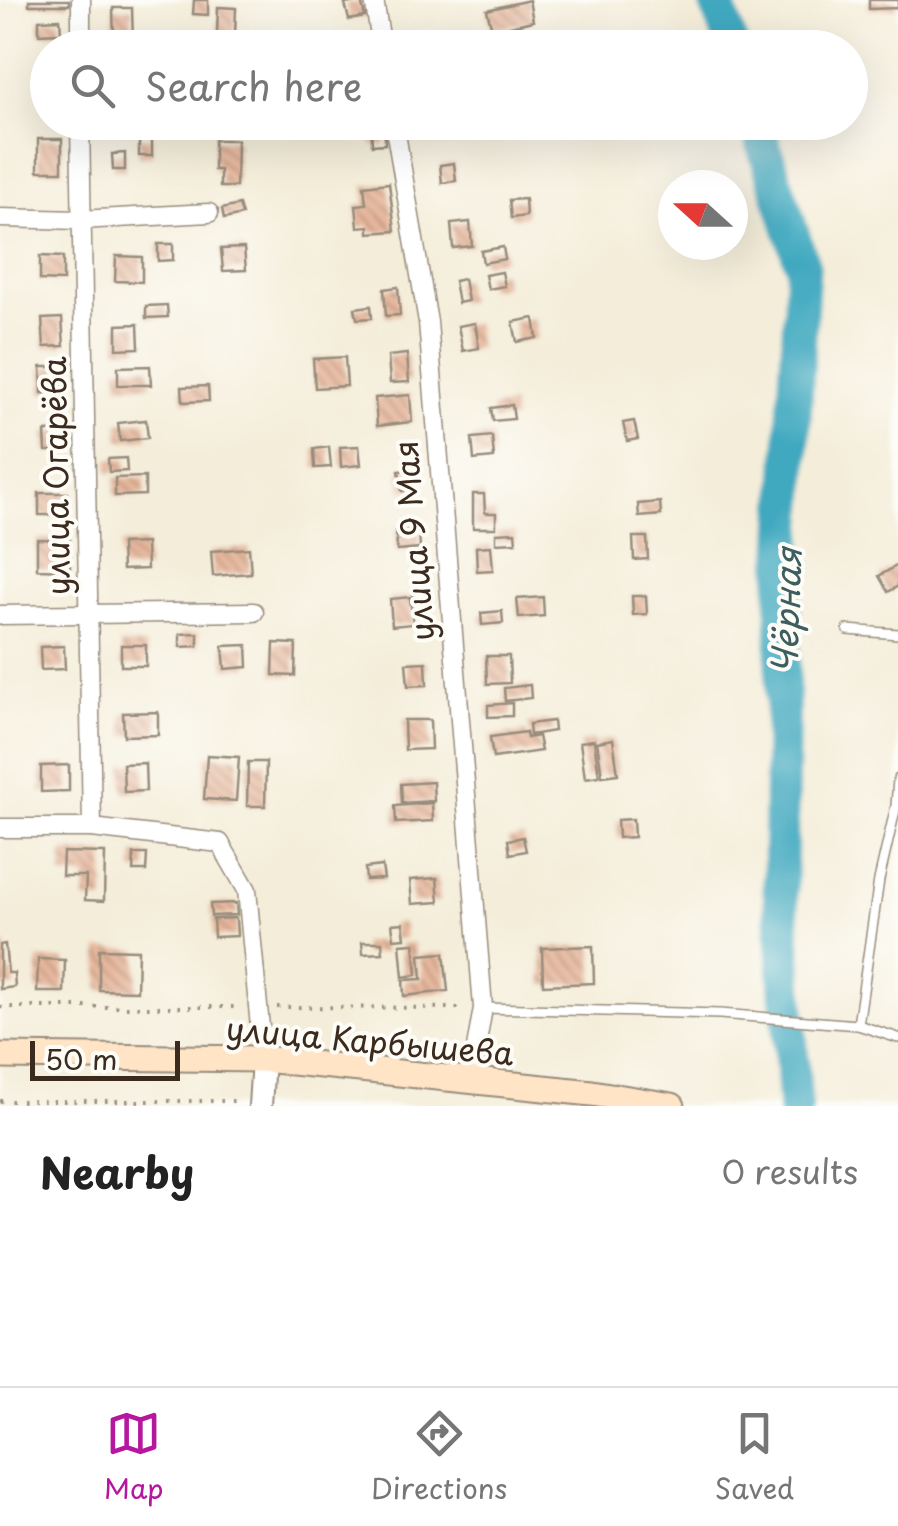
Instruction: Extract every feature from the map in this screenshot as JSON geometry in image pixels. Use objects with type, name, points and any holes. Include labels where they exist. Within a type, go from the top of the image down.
[{"type":"main road","name":"улица Карбышева","points":[[0,1056],[263,1059],[591,1100],[672,1106]]},
{"type":"street","points":[[81,0],[81,30]]},
{"type":"street","points":[[374,0],[379,30]]},
{"type":"street","name":"улица Огарёва","points":[[80,140],[92,828]]},
{"type":"street","name":"улица 9 Мая","points":[[397,140],[428,322],[483,1008],[470,1082]]},
{"type":"street","points":[[0,218],[80,220],[208,212]]},
{"type":"street","points":[[0,615],[254,612]]},
{"type":"street","points":[[0,828],[92,828],[220,843],[247,890],[263,1059],[260,1103]]},
{"type":"lane","points":[[848,630],[898,634]]},
{"type":"lane","points":[[858,1025],[878,880],[896,806],[898,779]]},
{"type":"lane","points":[[483,1008],[720,1014],[858,1025],[898,1038]]},
{"type":"path","points":[[0,1101],[260,1103]]},
{"type":"building","points":[[29,0],[69,0],[69,5],[29,5]]},
{"type":"building","points":[[194,0],[208,0],[208,15],[193,14]]},
{"type":"building","points":[[529,0],[533,21],[492,30],[487,10]]},
{"type":"building","points":[[869,0],[898,0],[898,8],[869,9]]},
{"type":"building","points":[[361,1],[365,17],[349,20],[345,4]]},
{"type":"building","points":[[218,7],[236,8],[235,30],[217,30]]},
{"type":"building","points":[[113,8],[132,8],[133,30],[114,30]]},
{"type":"building","points":[[60,19],[61,30],[39,30],[39,20]]},
{"type":"building","points":[[38,140],[62,140],[62,171],[38,171]]},
{"type":"building","points":[[139,140],[152,140],[152,156],[139,156]]},
{"type":"building","points":[[214,140],[237,140],[236,187],[220,187],[220,170],[214,170]]},
{"type":"building","points":[[125,153],[125,170],[113,170],[112,154]]},
{"type":"building","points":[[454,163],[456,181],[442,183],[440,165]]},
{"type":"building","points":[[389,183],[395,231],[369,233],[369,226],[358,227],[356,205],[366,204],[364,186]]},
{"type":"building","points":[[525,199],[526,216],[511,218],[509,200]]},
{"type":"building","points":[[239,205],[242,215],[224,219],[222,209]]},
{"type":"building","points":[[470,222],[472,246],[453,248],[451,224]]},
{"type":"building","points":[[158,244],[173,244],[173,260],[158,261]]},
{"type":"building","points":[[503,247],[505,259],[483,263],[481,251]]},
{"type":"building","points":[[244,248],[246,270],[223,271],[221,249]]},
{"type":"building","points":[[40,256],[63,257],[63,281],[40,280]]},
{"type":"building","points":[[116,256],[142,257],[142,282],[115,281]]},
{"type":"building","points":[[502,272],[505,286],[488,289],[485,275]]},
{"type":"building","points":[[464,279],[468,301],[458,303],[454,281]]},
{"type":"building","points":[[398,287],[400,315],[386,316],[384,289]]},
{"type":"building","points":[[167,305],[168,317],[146,318],[146,306]]},
{"type":"building","points":[[371,306],[372,318],[357,319],[355,308]]},
{"type":"building","points":[[62,318],[64,346],[44,347],[42,319]]},
{"type":"building","points":[[534,318],[537,338],[517,342],[513,322]]},
{"type":"building","points":[[475,323],[479,348],[463,351],[458,326]]},
{"type":"building","points":[[138,324],[139,348],[117,349],[117,325]]},
{"type":"building","points":[[407,354],[409,382],[390,383],[388,356]]},
{"type":"building","points":[[345,357],[347,386],[315,388],[313,359]]},
{"type":"building","points":[[150,366],[151,385],[118,385],[118,367]]},
{"type":"building","points":[[41,367],[62,367],[62,393],[42,393]]},
{"type":"building","points":[[208,386],[209,401],[183,402],[182,387]]},
{"type":"building","points":[[410,395],[412,422],[377,426],[375,398]]},
{"type":"building","points":[[512,405],[514,419],[493,421],[491,408]]},
{"type":"building","points":[[146,420],[148,438],[120,441],[118,423]]},
{"type":"building","points":[[634,421],[638,439],[627,441],[623,423]]},
{"type":"building","points":[[67,431],[67,451],[46,451],[45,432]]},
{"type":"building","points":[[492,436],[494,458],[474,460],[472,438]]},
{"type":"building","points":[[359,446],[361,465],[341,467],[340,447]]},
{"type":"building","points":[[329,447],[331,467],[315,468],[314,449]]},
{"type":"building","points":[[126,458],[127,471],[109,472],[108,459]]},
{"type":"building","points":[[412,469],[415,489],[402,491],[399,471]]},
{"type":"building","points":[[145,477],[145,495],[115,496],[115,478]]},
{"type":"building","points":[[39,493],[67,493],[67,515],[39,515]]},
{"type":"building","points":[[473,494],[484,494],[485,513],[496,513],[496,528],[473,528]]},
{"type":"building","points":[[660,502],[661,515],[639,517],[638,504]]},
{"type":"building","points":[[419,530],[420,549],[397,551],[396,531]]},
{"type":"building","points":[[515,532],[516,542],[496,543],[496,533]]},
{"type":"building","points":[[633,537],[647,537],[648,559],[634,560]]},
{"type":"building","points":[[37,539],[70,540],[70,570],[37,569]]},
{"type":"building","points":[[146,543],[147,569],[122,570],[121,544]]},
{"type":"building","points":[[491,546],[493,570],[477,571],[476,547]]},
{"type":"building","points":[[249,548],[251,573],[213,576],[211,551]]},
{"type":"building","points":[[898,565],[898,586],[888,592],[879,576]]},
{"type":"building","points":[[413,584],[422,584],[422,602],[413,602]]},
{"type":"building","points":[[632,596],[646,596],[647,614],[633,615]]},
{"type":"building","points":[[410,597],[413,624],[392,626],[390,599]]},
{"type":"building","points":[[543,597],[544,616],[519,618],[517,599]]},
{"type":"building","points":[[502,611],[503,623],[482,625],[481,613]]},
{"type":"building","points":[[198,633],[198,646],[180,647],[180,634]]},
{"type":"building","points":[[274,643],[296,644],[295,676],[273,675]]},
{"type":"building","points":[[121,645],[146,645],[146,666],[121,666]]},
{"type":"building","points":[[247,645],[248,667],[225,669],[223,646]]},
{"type":"building","points":[[64,646],[65,669],[41,670],[40,647]]},
{"type":"building","points":[[486,656],[509,656],[510,683],[487,684]]},
{"type":"building","points":[[426,662],[427,685],[408,686],[406,663]]},
{"type":"building","points":[[530,685],[531,698],[505,701],[504,688]]},
{"type":"building","points":[[512,703],[512,716],[488,717],[488,705]]},
{"type":"building","points":[[158,712],[158,735],[124,736],[123,713]]},
{"type":"building","points":[[404,720],[430,720],[431,749],[405,750]]},
{"type":"building","points":[[553,721],[554,731],[530,735],[529,724]]},
{"type":"building","points":[[526,732],[527,738],[538,736],[541,751],[493,758],[490,737]]},
{"type":"building","points":[[613,739],[618,774],[602,776],[597,742]]},
{"type":"building","points":[[594,740],[599,776],[585,778],[580,742]]},
{"type":"building","points":[[207,755],[239,757],[236,801],[204,799]]},
{"type":"building","points":[[248,762],[266,762],[265,806],[247,806]]},
{"type":"building","points":[[145,763],[146,791],[124,792],[123,764]]},
{"type":"building","points":[[69,765],[69,791],[41,792],[41,766]]},
{"type":"building","points":[[433,782],[434,801],[402,803],[401,784]]},
{"type":"building","points":[[432,803],[433,821],[396,823],[395,806]]},
{"type":"building","points":[[633,819],[634,837],[618,838],[617,820]]},
{"type":"building","points":[[523,837],[526,851],[510,854],[508,840]]},
{"type":"building","points":[[63,852],[105,853],[104,901],[85,900],[86,876],[62,876]]},
{"type":"building","points":[[134,854],[147,854],[146,871],[133,871]]},
{"type":"building","points":[[382,866],[384,879],[366,880],[365,868]]},
{"type":"building","points":[[437,878],[439,902],[412,904],[410,880]]},
{"type":"building","points":[[236,903],[237,915],[211,916],[210,904]]},
{"type":"building","points":[[236,918],[237,936],[214,937],[213,919]]},
{"type":"building","points":[[403,923],[405,938],[394,939],[392,924]]},
{"type":"building","points":[[362,942],[382,942],[383,953],[363,954]]},
{"type":"building","points":[[414,943],[417,975],[403,977],[400,944]]},
{"type":"building","points":[[5,944],[8,973],[14,973],[15,987],[0,989],[0,945]]},
{"type":"building","points":[[593,946],[594,983],[543,985],[542,948]]},
{"type":"building","points":[[99,949],[138,950],[137,991],[99,990]]},
{"type":"building","points":[[444,953],[448,991],[404,996],[403,980],[422,979],[420,955]]},
{"type":"building","points":[[38,959],[65,960],[64,992],[37,992]]},
{"type":"waterway","name":"Чёрная","points":[[716,0],[726,30]]},
{"type":"waterway","name":"Чёрная","points":[[762,140],[803,267],[784,584],[780,891],[795,1106]]}]
